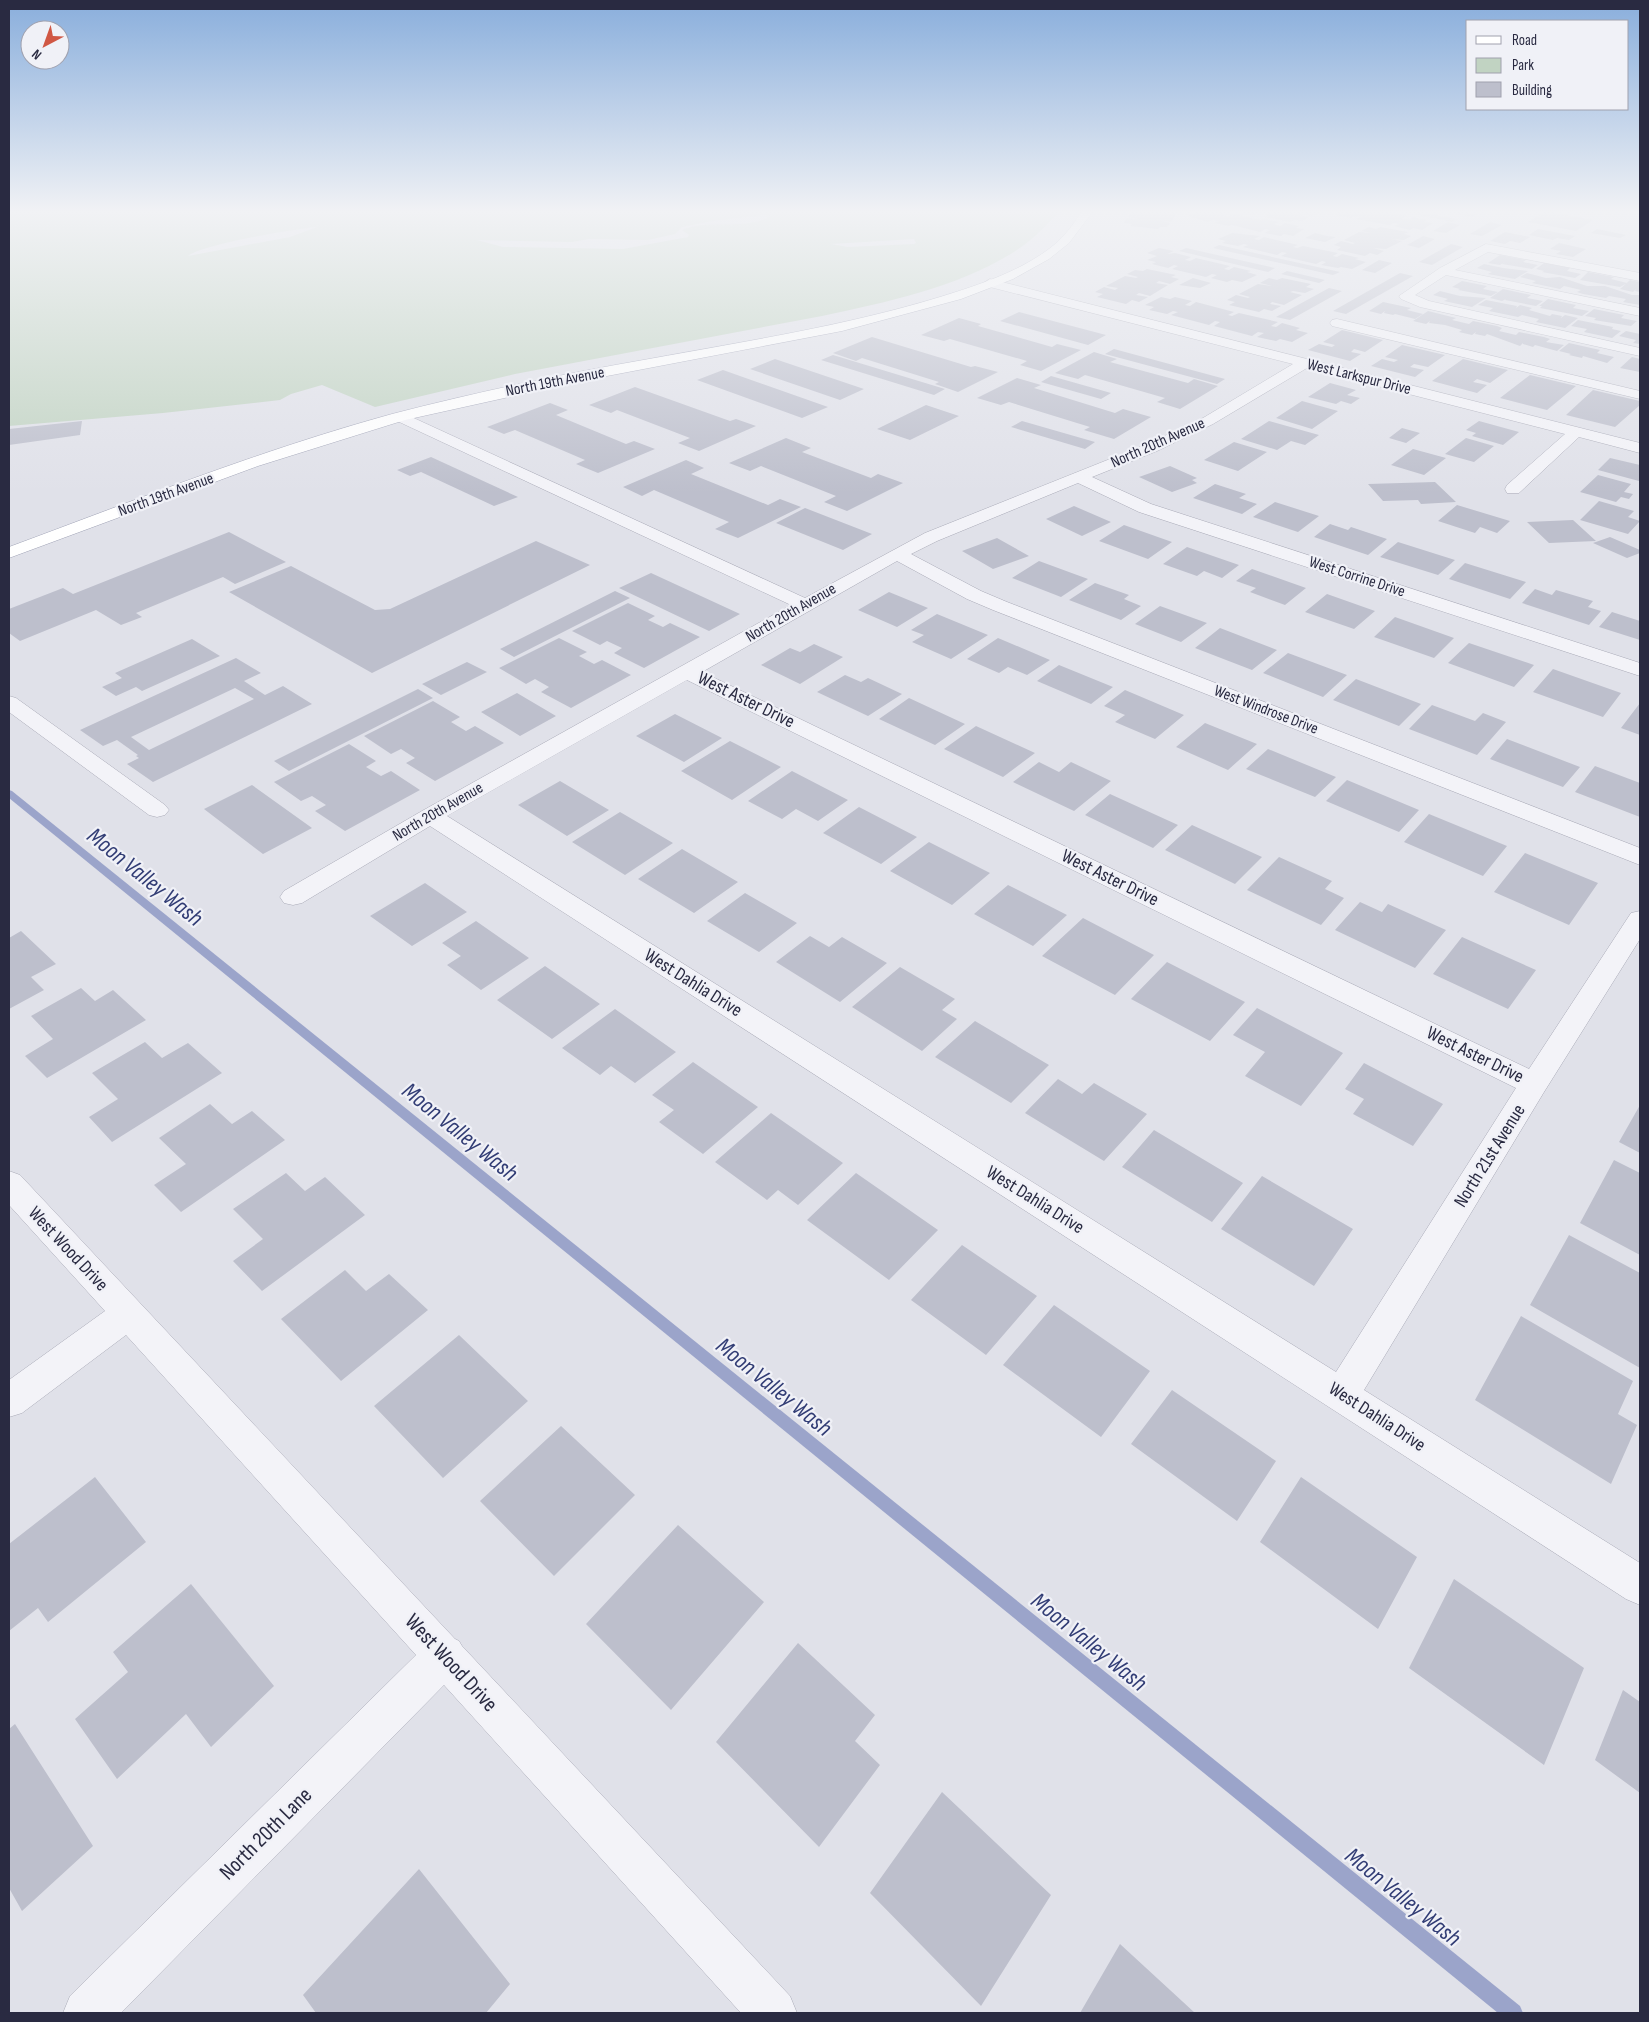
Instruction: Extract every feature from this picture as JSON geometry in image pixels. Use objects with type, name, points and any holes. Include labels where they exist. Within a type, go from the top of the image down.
[{"type":"main road","name":"North 19th Avenue","points":[[9,553],[324,439],[400,417],[507,391],[802,335],[928,304]]},
{"type":"street","name":"West Larkspur Drive","points":[[1074,304],[1640,448]]},
{"type":"street","points":[[1427,304],[1640,352]]},
{"type":"street","points":[[1603,304],[1640,312]]},
{"type":"street","points":[[1337,323],[1640,395]]},
{"type":"street","name":"North 20th Avenue","points":[[294,897],[430,816],[896,554],[931,537],[1150,448],[1192,428],[1305,363]]},
{"type":"street","points":[[400,417],[806,604]]},
{"type":"street","points":[[1513,489],[1576,432]]},
{"type":"street","name":"West Corrine Drive","points":[[1078,477],[1145,508],[1640,670]]},
{"type":"street","name":"West Windrose Drive","points":[[896,554],[974,595],[1000,606],[1640,857]]},
{"type":"street","name":"West Aster Drive","points":[[687,672],[1534,1084]]},
{"type":"street","points":[[9,702],[156,810]]},
{"type":"street","name":"West Dahlia Drive","points":[[430,816],[1640,1585]]},
{"type":"street","name":"North 21st Avenue","points":[[1341,1394],[1367,1356],[1534,1084],[1640,919]]},
{"type":"street","name":"West Wood Drive","points":[[9,1184],[445,1655],[772,2013]]},
{"type":"street","points":[[9,1401],[128,1314]]},
{"type":"street","name":"North 20th Lane","points":[[87,2013],[445,1655]]},
{"type":"green space","points":[[9,304],[876,304],[515,374],[375,407],[322,385],[291,394],[280,400],[163,413],[9,426]]},
{"type":"building","points":[[1205,304],[1234,312],[1228,315],[1232,316],[1239,313],[1278,322],[1271,326],[1276,327],[1282,323],[1300,328],[1296,330],[1308,333],[1292,342],[1280,339],[1276,341],[1257,337],[1264,333],[1258,332],[1252,336],[1214,326],[1220,322],[1215,321],[1209,325],[1171,315],[1178,312],[1173,311],[1167,314],[1149,310],[1154,307],[1145,305]]},
{"type":"building","points":[[1299,304],[1318,304],[1290,320],[1276,317]]},
{"type":"building","points":[[1345,304],[1363,304],[1346,314],[1333,311]]},
{"type":"building","points":[[1379,304],[1394,304],[1411,308],[1407,310],[1423,314],[1415,319],[1384,313],[1385,311],[1381,314],[1369,311]]},
{"type":"building","points":[[1460,304],[1476,304],[1472,307]]},
{"type":"building","points":[[1509,304],[1517,306],[1516,308],[1520,305],[1532,308],[1529,310],[1550,316],[1552,314],[1562,316],[1561,318],[1565,315],[1578,318],[1565,328],[1536,322],[1539,319],[1522,315],[1518,317],[1489,311],[1493,308],[1478,305]]},
{"type":"building","points":[[1541,304],[1573,304],[1576,305],[1573,308],[1589,311],[1582,316],[1540,308],[1542,306],[1539,306]]},
{"type":"building","points":[[1229,305],[1281,306],[1272,311],[1264,309],[1259,312]]},
{"type":"building","points":[[1594,309],[1624,315],[1621,318],[1637,321],[1631,326],[1594,320],[1596,318],[1585,316]]},
{"type":"building","points":[[1428,311],[1456,318],[1452,320],[1469,324],[1473,321],[1497,326],[1502,328],[1499,331],[1516,335],[1519,332],[1544,337],[1550,339],[1546,342],[1564,345],[1557,351],[1535,345],[1533,347],[1523,343],[1520,346],[1487,334],[1485,336],[1475,334],[1476,332],[1472,335],[1459,332],[1462,330],[1445,325],[1429,323],[1430,321],[1426,324],[1413,321]]},
{"type":"building","points":[[1019,312],[1106,335],[1088,345],[1000,321]]},
{"type":"building","points":[[959,318],[981,324],[978,326],[1052,347],[1057,344],[1081,350],[1041,371],[1020,365],[1027,361],[950,339],[944,341],[921,335]]},
{"type":"building","points":[[1578,320],[1613,327],[1612,329],[1621,331],[1612,338],[1584,332],[1587,329],[1571,326]]},
{"type":"building","points":[[1342,330],[1383,340],[1365,352],[1354,349],[1351,352],[1361,354],[1350,361],[1308,350],[1319,344],[1332,347],[1335,345],[1323,342]]},
{"type":"building","points":[[1626,331],[1640,334],[1640,344],[1633,343],[1636,340],[1619,336]]},
{"type":"building","points":[[872,337],[971,367],[975,366],[998,372],[958,392],[935,384],[939,382],[862,358],[856,361],[833,353]]},
{"type":"building","points":[[1569,343],[1600,350],[1597,353],[1614,357],[1607,363],[1559,351]]},
{"type":"building","points":[[1402,345],[1445,355],[1428,367],[1414,364],[1410,367],[1424,370],[1415,377],[1371,366],[1382,359],[1394,362],[1398,360],[1385,357]]},
{"type":"building","points":[[1114,349],[1225,379],[1217,384],[1105,354]]},
{"type":"building","points":[[1094,352],[1117,359],[1110,362],[1188,383],[1194,379],[1218,386],[1180,409],[1157,402],[1165,398],[1085,375],[1078,379],[1055,373]]},
{"type":"building","points":[[833,355],[945,389],[934,395],[821,360]]},
{"type":"building","points":[[1632,357],[1640,359],[1640,372],[1620,368]]},
{"type":"building","points":[[775,359],[864,389],[840,400],[750,369]]},
{"type":"building","points":[[1463,359],[1508,370],[1490,383],[1477,379],[1473,382],[1487,385],[1477,393],[1432,381]]},
{"type":"building","points":[[723,370],[828,407],[802,418],[697,380]]},
{"type":"building","points":[[1530,375],[1576,386],[1547,410],[1500,398]]},
{"type":"building","points":[[1051,376],[1111,393],[1101,399],[1041,382]]},
{"type":"building","points":[[1017,378],[1041,385],[1034,388],[1115,413],[1123,409],[1151,417],[1114,439],[1084,430],[1090,427],[1009,402],[1001,405],[977,398]]},
{"type":"building","points":[[1330,383],[1356,390],[1347,395],[1360,398],[1351,404],[1341,401],[1336,404],[1308,397]]},
{"type":"building","points":[[635,387],[730,421],[736,419],[756,426],[699,451],[678,443],[690,438],[617,410],[611,413],[589,405]]},
{"type":"building","points":[[1593,390],[1640,401],[1640,405],[1615,427],[1566,415]]},
{"type":"building","points":[[1302,401],[1338,411],[1312,429],[1276,418]]},
{"type":"building","points":[[550,403],[568,410],[556,415],[626,444],[634,441],[655,449],[598,473],[576,464],[585,460],[515,430],[504,434],[487,427]]},
{"type":"building","points":[[926,405],[959,416],[910,440],[877,429]]},
{"type":"building","points":[[82,421],[80,435],[9,445],[9,429]]},
{"type":"building","points":[[1022,421],[1095,442],[1085,449],[1011,427]]},
{"type":"building","points":[[1269,421],[1319,435],[1305,445],[1291,441],[1277,450],[1241,439]]},
{"type":"building","points":[[1479,421],[1519,432],[1503,445],[1472,436],[1476,433],[1466,430]]},
{"type":"building","points":[[1402,428],[1420,433],[1406,443],[1389,438]]},
{"type":"building","points":[[786,438],[811,448],[802,452],[871,478],[878,474],[903,483],[847,511],[824,502],[836,496],[761,466],[750,471],[729,463]]},
{"type":"building","points":[[1466,438],[1494,446],[1474,462],[1445,454]]},
{"type":"building","points":[[1234,442],[1267,452],[1238,471],[1204,460]]},
{"type":"building","points":[[1413,449],[1446,458],[1424,475],[1391,465]]},
{"type":"building","points":[[431,457],[518,497],[494,506],[421,472],[410,476],[397,470]]},
{"type":"building","points":[[1610,458],[1640,465],[1639,481],[1598,470]]},
{"type":"building","points":[[686,460],[704,468],[691,474],[768,505],[780,499],[801,507],[738,538],[715,529],[729,522],[654,490],[642,496],[623,487]]},
{"type":"building","points":[[1170,466],[1197,478],[1192,480],[1197,483],[1172,492],[1139,477]]},
{"type":"building","points":[[1598,475],[1631,484],[1624,492],[1633,494],[1629,499],[1621,497],[1616,502],[1580,492]]},
{"type":"building","points":[[1435,482],[1456,502],[1421,504],[1418,500],[1383,501],[1368,484]]},
{"type":"building","points":[[1215,484],[1246,494],[1239,498],[1257,504],[1242,514],[1193,498]]},
{"type":"building","points":[[1599,501],[1634,511],[1628,517],[1640,521],[1628,534],[1580,520]]},
{"type":"building","points":[[1275,502],[1319,516],[1298,532],[1253,517]]},
{"type":"building","points":[[1457,505],[1510,521],[1497,533],[1480,527],[1475,533],[1438,521]]},
{"type":"building","points":[[1074,506],[1111,522],[1082,536],[1046,519]]},
{"type":"building","points":[[805,508],[872,534],[843,550],[776,523]]},
{"type":"building","points":[[1573,520],[1596,541],[1549,543],[1527,522]]},
{"type":"building","points":[[1330,524],[1348,530],[1351,527],[1387,539],[1368,555],[1314,537]]},
{"type":"building","points":[[1124,525],[1172,542],[1148,559],[1099,541]]},
{"type":"building","points":[[229,532],[286,562],[235,584],[223,577],[136,613],[142,617],[121,625],[96,610],[20,641],[9,633],[9,609],[63,588],[73,594]]},
{"type":"building","points":[[1610,537],[1640,550],[1640,553],[1627,558],[1593,543]]},
{"type":"building","points":[[997,538],[1029,556],[993,569],[962,551]]},
{"type":"building","points":[[536,541],[590,565],[372,673],[229,592],[291,566],[375,610],[390,609]]},
{"type":"building","points":[[1398,542],[1455,560],[1438,575],[1380,557]]},
{"type":"building","points":[[1187,547],[1239,565],[1222,578],[1204,571],[1197,576],[1163,564]]},
{"type":"building","points":[[1039,561],[1088,579],[1061,597],[1012,578]]},
{"type":"building","points":[[1465,563],[1526,582],[1510,599],[1449,579]]},
{"type":"building","points":[[1252,569],[1306,588],[1285,605],[1250,592],[1256,588],[1236,581]]},
{"type":"building","points":[[651,573],[740,614],[709,631],[619,588]]},
{"type":"building","points":[[1095,583],[1129,595],[1124,599],[1141,606],[1121,620],[1069,600]]},
{"type":"building","points":[[1535,589],[1552,595],[1556,590],[1593,601],[1588,607],[1601,611],[1589,625],[1522,603]]},
{"type":"building","points":[[615,591],[630,598],[514,657],[500,649]]},
{"type":"building","points":[[889,592],[928,608],[897,627],[858,610]]},
{"type":"building","points":[[1327,594],[1375,611],[1354,629],[1305,612]]},
{"type":"building","points":[[628,603],[655,616],[648,620],[663,627],[670,623],[700,637],[644,668],[614,653],[622,648],[607,641],[600,645],[572,631]]},
{"type":"building","points":[[1160,606],[1207,623],[1181,642],[1135,624]]},
{"type":"building","points":[[1612,612],[1640,621],[1640,640],[1599,627]]},
{"type":"building","points":[[937,614],[988,635],[951,659],[912,642],[924,635],[911,630]]},
{"type":"building","points":[[1395,617],[1454,638],[1434,658],[1374,637]]},
{"type":"building","points":[[1220,628],[1277,650],[1252,670],[1195,648]]},
{"type":"building","points":[[559,638],[587,652],[579,656],[594,664],[602,660],[631,675],[571,708],[541,692],[549,687],[535,679],[526,684],[499,668]]},
{"type":"building","points":[[998,638],[1050,660],[1027,675],[1008,667],[999,673],[967,659]]},
{"type":"building","points":[[192,639],[220,656],[142,691],[136,687],[116,696],[102,687],[122,678],[115,673]]},
{"type":"building","points":[[1469,643],[1534,665],[1514,687],[1448,663]]},
{"type":"building","points":[[814,644],[843,657],[800,684],[761,665],[790,648],[800,652]]},
{"type":"building","points":[[1288,653],[1347,675],[1323,697],[1263,673]]},
{"type":"building","points":[[236,658],[261,673],[244,681],[265,695],[283,686],[312,704],[153,782],[127,764],[139,758],[136,756],[138,755],[117,740],[103,746],[80,730]],"holes":[[[235,688],[254,699],[149,750],[131,737]]]},
{"type":"building","points":[[467,662],[487,672],[441,695],[422,684]]},
{"type":"building","points":[[1059,665],[1113,687],[1091,704],[1037,681]]},
{"type":"building","points":[[1553,669],[1621,693],[1603,717],[1533,692]]},
{"type":"building","points":[[845,675],[861,682],[868,678],[902,694],[868,716],[817,692]]},
{"type":"building","points":[[1356,679],[1421,704],[1399,726],[1333,700]]},
{"type":"building","points":[[418,689],[433,698],[289,771],[274,761]]},
{"type":"building","points":[[1125,690],[1184,715],[1155,739],[1115,722],[1125,715],[1104,706]]},
{"type":"building","points":[[517,693],[556,716],[520,736],[481,712]]},
{"type":"building","points":[[909,698],[965,724],[935,745],[879,719]]},
{"type":"building","points":[[433,701],[460,717],[451,722],[466,731],[475,726],[504,743],[435,781],[406,763],[415,758],[401,749],[391,754],[364,736]]},
{"type":"building","points":[[1640,703],[1640,735],[1621,728]]},
{"type":"building","points":[[1432,705],[1475,721],[1483,713],[1506,722],[1477,755],[1409,729]]},
{"type":"building","points":[[675,714],[722,738],[684,762],[636,736]]},
{"type":"building","points":[[1205,723],[1257,744],[1228,770],[1176,747]]},
{"type":"building","points":[[976,726],[1035,753],[1003,777],[944,749]]},
{"type":"building","points":[[1507,739],[1580,767],[1563,787],[1490,759]]},
{"type":"building","points":[[730,741],[781,767],[732,800],[681,771]]},
{"type":"building","points":[[349,744],[376,761],[366,767],[381,776],[391,771],[420,790],[345,831],[315,811],[326,805],[312,796],[301,801],[274,782]]},
{"type":"building","points":[[1268,749],[1336,777],[1315,797],[1246,769]]},
{"type":"building","points":[[1039,762],[1059,772],[1071,762],[1111,781],[1074,811],[1013,782]]},
{"type":"building","points":[[1595,766],[1640,783],[1640,817],[1575,792]]},
{"type":"building","points":[[792,771],[848,800],[818,821],[796,809],[782,819],[748,801]]},
{"type":"building","points":[[1347,780],[1419,810],[1399,832],[1326,801]]},
{"type":"building","points":[[560,781],[609,810],[567,836],[518,805]]},
{"type":"building","points":[[252,785],[312,828],[263,854],[204,809]]},
{"type":"building","points":[[1110,794],[1178,825],[1153,848],[1085,815]]},
{"type":"building","points":[[859,807],[917,837],[881,864],[823,833]]},
{"type":"building","points":[[620,812],[673,843],[625,875],[572,842]]},
{"type":"building","points":[[1429,814],[1507,846],[1483,876],[1404,842]]},
{"type":"building","points":[[1192,825],[1262,857],[1235,884],[1165,850]]},
{"type":"building","points":[[929,842],[990,873],[952,905],[890,871]]},
{"type":"building","points":[[682,849],[738,882],[694,913],[638,879]]},
{"type":"building","points":[[1525,853],[1598,883],[1569,925],[1494,892]]},
{"type":"building","points":[[1279,857],[1332,881],[1325,889],[1344,898],[1321,925],[1247,890]]},
{"type":"building","points":[[425,883],[467,912],[412,946],[370,916]]},
{"type":"building","points":[[1008,885],[1067,915],[1033,946],[974,914]]},
{"type":"building","points":[[745,893],[797,923],[759,952],[707,921]]},
{"type":"building","points":[[1360,902],[1382,912],[1388,904],[1446,930],[1415,968],[1335,930]]},
{"type":"building","points":[[1083,918],[1154,955],[1115,995],[1042,956]]},
{"type":"building","points":[[476,921],[529,958],[481,990],[447,965],[461,956],[442,943]]},
{"type":"building","points":[[21,931],[56,964],[31,977],[44,990],[9,1009],[9,938]]},
{"type":"building","points":[[810,936],[829,947],[842,937],[887,963],[840,1002],[776,962]]},
{"type":"building","points":[[1462,937],[1536,970],[1508,1009],[1433,974]]},
{"type":"building","points":[[1167,962],[1245,1002],[1210,1041],[1131,999]]},
{"type":"building","points":[[545,966],[600,1004],[552,1039],[497,1000]]},
{"type":"building","points":[[900,967],[955,999],[942,1010],[957,1019],[922,1051],[852,1007]]},
{"type":"building","points":[[81,988],[95,1001],[113,990],[146,1020],[47,1078],[25,1056],[53,1039],[31,1016]]},
{"type":"building","points":[[1257,1008],[1343,1053],[1301,1106],[1245,1076],[1265,1052],[1233,1035]]},
{"type":"building","points":[[615,1009],[676,1052],[635,1083],[611,1066],[600,1075],[562,1048]]},
{"type":"building","points":[[975,1021],[1049,1065],[1011,1103],[935,1057]]},
{"type":"building","points":[[145,1042],[162,1058],[188,1043],[222,1073],[112,1142],[89,1117],[118,1099],[92,1073]]},
{"type":"building","points":[[693,1062],[758,1107],[703,1154],[659,1122],[674,1110],[652,1095]]},
{"type":"building","points":[[1364,1063],[1443,1104],[1413,1146],[1353,1114],[1364,1099],[1345,1089]]},
{"type":"building","points":[[1058,1079],[1082,1094],[1094,1083],[1147,1114],[1104,1161],[1025,1113]]},
{"type":"building","points":[[210,1104],[232,1124],[252,1111],[285,1140],[181,1212],[154,1185],[186,1164],[159,1138]]},
{"type":"building","points":[[1640,1105],[1640,1153],[1619,1142]]},
{"type":"building","points":[[771,1113],[843,1163],[798,1205],[778,1190],[767,1200],[715,1162]]},
{"type":"building","points":[[1154,1130],[1243,1183],[1212,1222],[1122,1167]]},
{"type":"building","points":[[1614,1160],[1640,1173],[1640,1255],[1580,1223]]},
{"type":"building","points":[[286,1173],[305,1191],[325,1177],[365,1215],[262,1291],[233,1261],[263,1239],[233,1209]]},
{"type":"building","points":[[856,1173],[938,1230],[889,1280],[807,1220]]},
{"type":"building","points":[[1262,1176],[1353,1229],[1314,1286],[1221,1229]]},
{"type":"building","points":[[1569,1235],[1640,1273],[1640,1368],[1530,1305]]},
{"type":"building","points":[[962,1245],[1037,1296],[986,1355],[911,1300]]},
{"type":"building","points":[[345,1270],[366,1291],[389,1274],[428,1310],[341,1381],[281,1319]]},
{"type":"building","points":[[1054,1305],[1150,1371],[1101,1437],[1003,1365]]},
{"type":"building","points":[[1521,1316],[1633,1381],[1618,1414],[1637,1425],[1611,1484],[1475,1400]]},
{"type":"building","points":[[459,1335],[528,1401],[443,1478],[374,1406]]},
{"type":"building","points":[[1172,1390],[1276,1461],[1237,1521],[1131,1444]]},
{"type":"building","points":[[561,1426],[635,1495],[554,1576],[480,1501]]},
{"type":"building","points":[[95,1477],[146,1542],[48,1622],[38,1608],[9,1631],[9,1544]]},
{"type":"building","points":[[1301,1477],[1417,1557],[1378,1629],[1260,1542]]},
{"type":"building","points":[[678,1525],[764,1602],[671,1710],[586,1624]]},
{"type":"building","points":[[1454,1579],[1584,1668],[1544,1765],[1409,1668]]},
{"type":"building","points":[[191,1584],[274,1686],[211,1747],[186,1714],[117,1779],[75,1719],[128,1672],[113,1652]]},
{"type":"building","points":[[798,1643],[875,1715],[855,1741],[880,1765],[819,1847],[716,1742]]},
{"type":"building","points":[[1623,1690],[1640,1702],[1640,1793],[1595,1760]]},
{"type":"building","points":[[15,1724],[93,1846],[22,1911],[9,1888],[9,1729]]},
{"type":"building","points":[[942,1792],[1051,1895],[981,2006],[870,1893]]},
{"type":"building","points":[[419,1869],[510,1984],[486,2013],[316,2013],[303,1995]]},
{"type":"building","points":[[1120,1944],[1195,2013],[1080,2013]]},
{"type":"waterway","name":"Moon Valley Wash","points":[[9,793],[1513,2013]]}]
